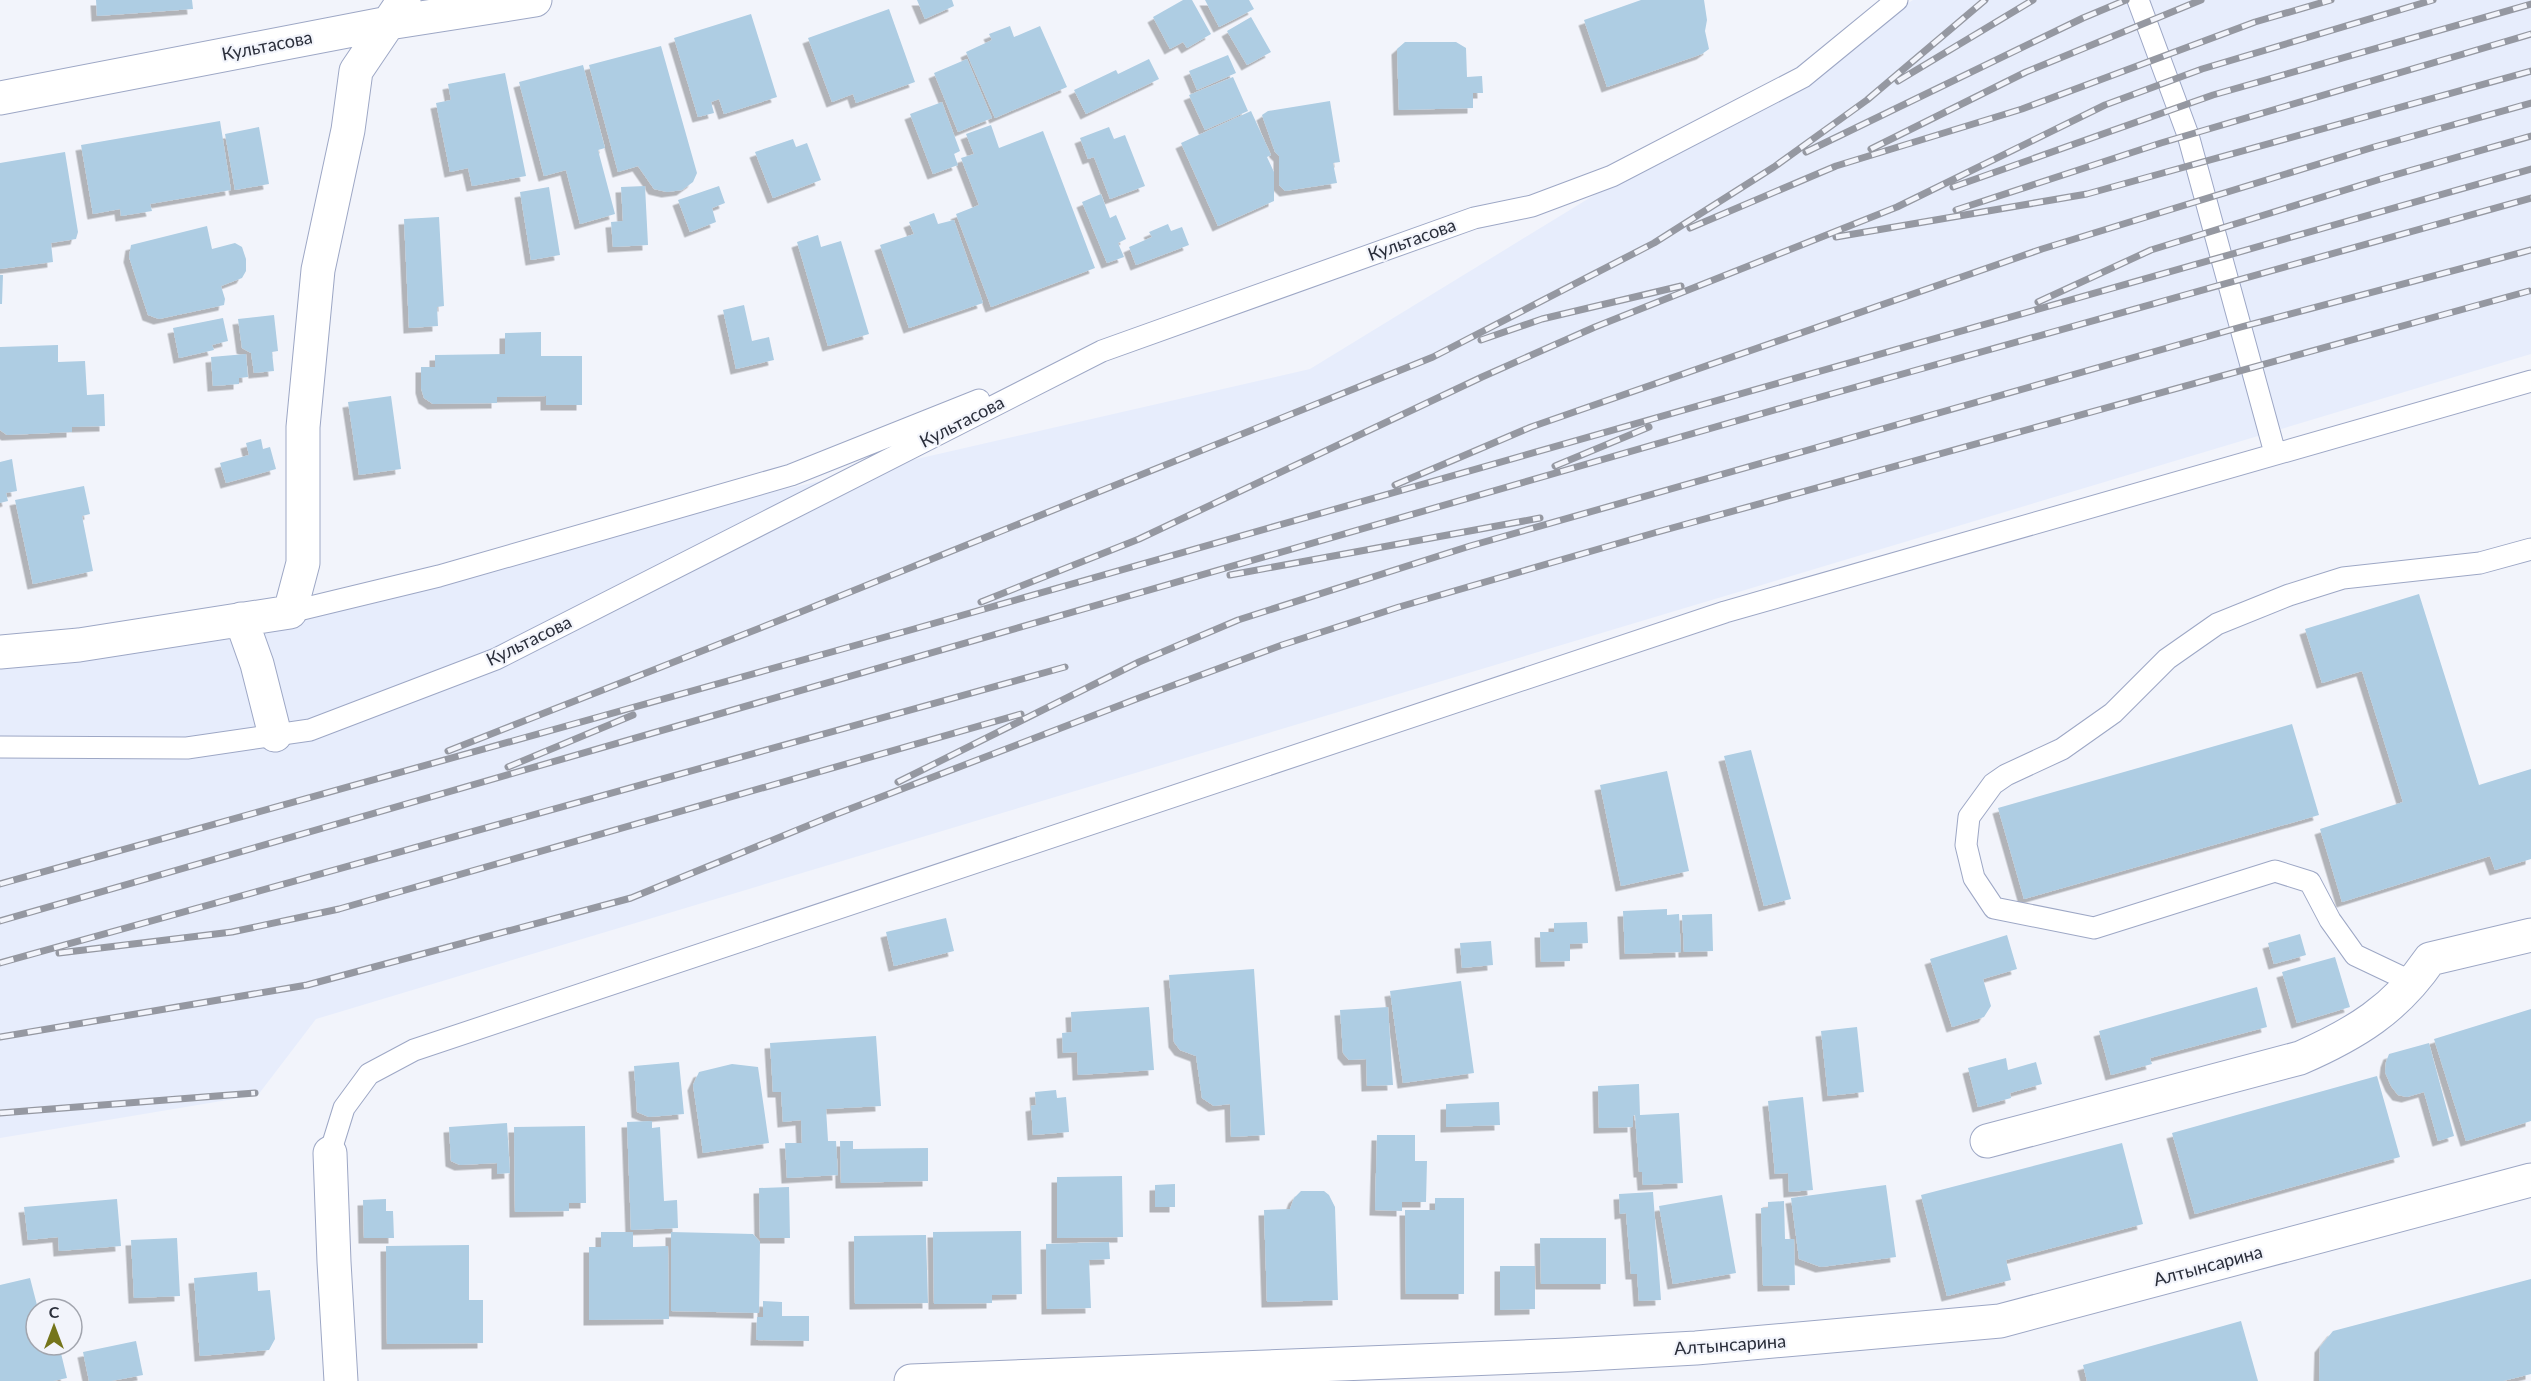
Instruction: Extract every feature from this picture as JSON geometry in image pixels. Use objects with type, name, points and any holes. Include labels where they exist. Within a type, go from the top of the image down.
[{"type":"street","name":"Культасова","points":[[0,98],[397,11],[535,0]]},
{"type":"street","points":[[0,652],[79,645],[290,612],[303,563],[303,428],[318,270],[348,130],[356,71],[397,11]]},
{"type":"street","points":[[241,619],[257,664],[275,735]]},
{"type":"street","points":[[1987,1141],[2300,1058],[2338,1042],[2379,1016],[2414,983],[2430,959],[2531,935]]},
{"type":"street","points":[[330,1153],[341,1381]]},
{"type":"street","name":"Алтынсарина","points":[[911,1381],[1579,1355],[1696,1348],[2000,1321],[2531,1180]]},
{"type":"lane","name":"Культасова","points":[[0,747],[187,748],[309,730],[496,658],[1102,351],[1474,218],[1532,206],[1612,176],[1803,77],[1897,0]]},
{"type":"lane","points":[[2138,0],[2188,135],[2275,453]]},
{"type":"lane","points":[[290,612],[439,576],[791,475],[1102,351]]},
{"type":"lane","points":[[330,1153],[344,1108],[369,1074],[414,1050],[1725,612],[2531,381]]},
{"type":"lane","points":[[2414,983],[2355,955],[2330,920],[2310,882],[2275,871],[2094,928],[1994,908],[1974,878],[1966,844],[1969,817],[1994,784],[2007,775],[2062,749],[2113,713],[2167,659],[2217,624],[2343,578],[2480,563],[2531,549]]},
{"type":"shaded area","points":[[1913,0],[2531,0],[2531,354],[316,1019],[258,1095],[0,1138],[0,669],[1310,369]]},
{"type":"building","points":[[96,0],[192,0],[193,9],[97,16]]},
{"type":"building","points":[[917,0],[952,0],[954,6],[925,19]]},
{"type":"building","points":[[1183,0],[1192,0],[1211,34],[1187,48],[1183,42],[1170,49],[1153,17]]},
{"type":"building","points":[[1205,0],[1249,0],[1254,9],[1219,27]]},
{"type":"building","points":[[1641,0],[1704,0],[1707,20],[1705,31],[1709,49],[1702,54],[1607,87],[1584,20]]},
{"type":"building","points":[[889,9],[915,82],[856,103],[853,94],[832,102],[808,38]]},
{"type":"building","points":[[751,14],[777,97],[724,114],[719,99],[711,102],[714,113],[698,117],[674,38]]},
{"type":"building","points":[[1251,17],[1271,52],[1247,65],[1227,31]]},
{"type":"building","points":[[1010,26],[1014,37],[1040,26],[1067,87],[995,118],[966,52],[992,40],[989,34]]},
{"type":"building","points":[[1405,42],[1456,42],[1466,48],[1467,77],[1482,76],[1483,93],[1473,93],[1473,108],[1399,110],[1397,49]]},
{"type":"building","points":[[661,46],[697,173],[693,182],[682,190],[667,192],[654,189],[638,166],[618,172],[589,65]]},
{"type":"building","points":[[1228,55],[1236,73],[1197,90],[1189,71]]},
{"type":"building","points":[[967,59],[992,118],[958,132],[934,73]]},
{"type":"building","points":[[1149,59],[1159,79],[1086,114],[1074,90],[1116,70],[1118,74]]},
{"type":"building","points":[[583,65],[605,148],[598,150],[615,214],[580,224],[566,170],[544,176],[519,82]]},
{"type":"building","points":[[505,73],[526,176],[472,186],[468,168],[450,172],[436,103],[451,100],[448,84]]},
{"type":"building","points":[[1233,77],[1248,111],[1205,130],[1189,95]]},
{"type":"building","points":[[1330,101],[1340,162],[1333,163],[1337,183],[1285,191],[1279,185],[1279,156],[1275,152],[1262,115],[1268,111]]},
{"type":"building","points":[[942,102],[960,151],[954,154],[958,165],[933,174],[910,114]]},
{"type":"building","points":[[1251,111],[1271,155],[1267,157],[1274,172],[1274,201],[1218,226],[1181,143]]},
{"type":"building","points":[[220,121],[231,190],[150,204],[152,211],[121,216],[120,209],[93,214],[81,145]]},
{"type":"building","points":[[991,125],[999,148],[1043,131],[1095,268],[991,307],[956,214],[979,205],[961,158],[974,154],[966,134]]},
{"type":"building","points":[[259,127],[269,184],[235,190],[225,134]]},
{"type":"building","points":[[1109,127],[1114,139],[1125,135],[1145,186],[1110,199],[1094,157],[1088,159],[1080,138]]},
{"type":"building","points":[[793,139],[796,147],[807,143],[821,180],[773,198],[755,152]]},
{"type":"building","points":[[65,152],[78,232],[76,239],[51,243],[53,262],[0,269],[0,163]]},
{"type":"building","points":[[645,186],[648,245],[613,247],[611,222],[623,221],[621,187]]},
{"type":"building","points":[[719,186],[725,203],[712,208],[716,222],[690,232],[678,200]]},
{"type":"building","points":[[549,187],[560,255],[531,260],[520,192]]},
{"type":"building","points":[[1101,194],[1110,218],[1116,215],[1126,239],[1118,243],[1124,257],[1107,263],[1082,202]]},
{"type":"building","points":[[934,213],[938,224],[954,220],[983,303],[909,328],[880,245],[914,234],[909,222]]},
{"type":"building","points":[[439,217],[444,306],[437,307],[438,326],[409,328],[404,219]]},
{"type":"building","points":[[1168,224],[1171,231],[1182,227],[1189,245],[1136,265],[1129,247],[1152,237],[1149,232]]},
{"type":"building","points":[[207,226],[212,249],[235,243],[242,247],[246,259],[246,271],[242,278],[221,286],[225,299],[224,305],[159,319],[148,315],[129,257],[131,245]]},
{"type":"building","points":[[818,235],[821,247],[841,241],[869,334],[828,346],[797,242]]},
{"type":"building","points":[[0,275],[3,275],[2,304],[0,304]]},
{"type":"building","points":[[744,305],[752,341],[769,337],[774,360],[736,369],[723,310]]},
{"type":"building","points":[[274,315],[278,351],[272,352],[274,371],[254,373],[251,353],[242,348],[238,319]]},
{"type":"building","points":[[223,318],[228,341],[212,345],[214,350],[179,358],[173,328]]},
{"type":"building","points":[[541,332],[541,356],[582,356],[582,405],[546,405],[546,396],[497,397],[497,403],[433,404],[424,398],[421,388],[421,367],[435,367],[435,355],[505,354],[505,333]]},
{"type":"building","points":[[58,345],[58,362],[85,361],[87,395],[104,394],[105,426],[72,427],[72,432],[7,435],[0,430],[0,347]]},
{"type":"building","points":[[246,354],[248,377],[239,378],[239,384],[213,386],[211,357]]},
{"type":"building","points":[[391,396],[401,469],[359,475],[348,402]]},
{"type":"building","points":[[261,439],[263,449],[270,447],[276,469],[226,483],[220,463],[249,455],[246,443]]},
{"type":"building","points":[[12,459],[17,491],[6,493],[8,501],[0,503],[0,462]]},
{"type":"building","points":[[84,486],[90,514],[82,516],[93,571],[33,584],[15,500]]},
{"type":"building","points":[[2419,594],[2479,785],[2531,769],[2531,859],[2495,870],[2490,856],[2342,902],[2320,829],[2403,802],[2362,671],[2322,683],[2305,629]]},
{"type":"building","points":[[2292,724],[2319,815],[2024,899],[1998,808]]},
{"type":"building","points":[[1751,750],[1791,899],[1764,906],[1724,756]]},
{"type":"building","points":[[1667,771],[1689,871],[1621,886],[1600,785]]},
{"type":"building","points":[[1667,909],[1667,915],[1679,914],[1681,952],[1625,954],[1623,911]]},
{"type":"building","points":[[1712,914],[1713,951],[1684,952],[1682,915]]},
{"type":"building","points":[[946,918],[954,951],[894,966],[886,932]]},
{"type":"building","points":[[1587,922],[1588,943],[1570,944],[1570,961],[1541,962],[1540,932],[1554,932],[1554,923]]},
{"type":"building","points":[[2300,934],[2306,955],[2274,964],[2268,943]]},
{"type":"building","points":[[2007,935],[2017,969],[1983,979],[1991,1006],[1984,1017],[1952,1027],[1930,959]]},
{"type":"building","points":[[1491,941],[1493,965],[1462,968],[1460,943]]},
{"type":"building","points":[[2335,957],[2350,1007],[2297,1023],[2282,972]]},
{"type":"building","points":[[1254,969],[1265,1135],[1231,1137],[1230,1104],[1214,1106],[1202,1098],[1196,1056],[1180,1050],[1174,1042],[1169,975]]},
{"type":"building","points":[[1461,981],[1474,1073],[1403,1083],[1390,991]]},
{"type":"building","points":[[2257,987],[2267,1027],[2150,1058],[2152,1064],[2111,1075],[2099,1031]]},
{"type":"building","points":[[1149,1007],[1154,1070],[1078,1075],[1077,1052],[1063,1053],[1062,1033],[1072,1032],[1071,1012]]},
{"type":"building","points":[[1388,1007],[1393,1085],[1367,1086],[1366,1059],[1349,1060],[1343,1053],[1340,1010]]},
{"type":"building","points":[[2531,1009],[2531,1121],[2466,1141],[2434,1039]]},
{"type":"building","points":[[1857,1027],[1864,1092],[1828,1096],[1821,1031]]},
{"type":"building","points":[[876,1036],[881,1106],[826,1109],[828,1141],[836,1141],[838,1175],[787,1178],[785,1143],[802,1143],[801,1120],[783,1122],[781,1092],[773,1092],[770,1043]]},
{"type":"building","points":[[2429,1043],[2454,1136],[2438,1141],[2424,1092],[2407,1097],[2398,1095],[2385,1072],[2389,1054]]},
{"type":"building","points":[[2006,1058],[2008,1070],[2036,1062],[2042,1084],[2010,1093],[2011,1098],[1978,1107],[1968,1068]]},
{"type":"building","points":[[679,1062],[684,1114],[649,1117],[637,1112],[634,1066]]},
{"type":"building","points":[[732,1064],[758,1067],[769,1143],[703,1153],[693,1085],[699,1072]]},
{"type":"building","points":[[2377,1076],[2400,1157],[2195,1214],[2172,1133]]},
{"type":"building","points":[[1639,1084],[1640,1115],[1679,1113],[1683,1183],[1643,1185],[1642,1172],[1639,1172],[1635,1115],[1633,1116],[1633,1127],[1599,1128],[1598,1086]]},
{"type":"building","points":[[1056,1090],[1057,1098],[1066,1097],[1069,1132],[1033,1135],[1031,1106],[1036,1105],[1035,1092]]},
{"type":"building","points":[[1803,1097],[1813,1190],[1789,1192],[1788,1173],[1775,1174],[1768,1101]]},
{"type":"building","points":[[1499,1102],[1500,1125],[1446,1127],[1446,1104]]},
{"type":"building","points":[[652,1121],[652,1128],[660,1127],[664,1201],[677,1200],[678,1228],[631,1230],[627,1122]]},
{"type":"building","points":[[507,1123],[510,1173],[497,1174],[497,1163],[460,1165],[451,1161],[449,1127]]},
{"type":"building","points":[[585,1126],[586,1203],[569,1203],[569,1211],[515,1212],[514,1127]]},
{"type":"building","points":[[1377,1135],[1415,1135],[1415,1161],[1427,1161],[1426,1202],[1402,1202],[1402,1211],[1375,1210]]},
{"type":"building","points":[[840,1141],[853,1141],[853,1149],[928,1148],[928,1181],[841,1183]]},
{"type":"building","points":[[2122,1143],[2143,1224],[2006,1260],[2011,1280],[1947,1296],[1921,1195]]},
{"type":"building","points":[[1122,1176],[1123,1237],[1057,1238],[1057,1177]]},
{"type":"building","points":[[1175,1184],[1175,1207],[1155,1207],[1155,1185]]},
{"type":"building","points":[[1886,1185],[1896,1257],[1821,1267],[1799,1259],[1791,1198]]},
{"type":"building","points":[[789,1187],[790,1238],[760,1238],[759,1188]]},
{"type":"building","points":[[1301,1191],[1324,1191],[1329,1195],[1335,1207],[1338,1300],[1267,1302],[1264,1210],[1290,1209],[1294,1198]]},
{"type":"building","points":[[1653,1192],[1661,1300],[1639,1301],[1637,1274],[1631,1274],[1626,1213],[1620,1214],[1619,1194]]},
{"type":"building","points":[[1722,1195],[1736,1273],[1673,1284],[1659,1206]]},
{"type":"building","points":[[1435,1198],[1464,1198],[1464,1294],[1406,1294],[1405,1210],[1435,1210]]},
{"type":"building","points":[[117,1199],[121,1246],[59,1251],[58,1237],[28,1240],[24,1207]]},
{"type":"building","points":[[386,1199],[386,1211],[393,1211],[394,1238],[364,1238],[363,1200]]},
{"type":"building","points":[[1784,1201],[1785,1239],[1794,1239],[1795,1285],[1763,1286],[1761,1208],[1768,1208],[1768,1202]]},
{"type":"building","points":[[1021,1231],[1022,1294],[992,1295],[992,1303],[934,1304],[933,1232]]},
{"type":"building","points":[[601,1232],[633,1232],[633,1247],[668,1246],[669,1319],[589,1320],[589,1247],[601,1247]]},
{"type":"building","points":[[671,1232],[753,1234],[760,1242],[759,1313],[671,1311]]},
{"type":"building","points":[[926,1235],[928,1303],[855,1304],[854,1236]]},
{"type":"building","points":[[177,1238],[180,1296],[134,1298],[131,1240]]},
{"type":"building","points":[[1540,1238],[1606,1238],[1606,1284],[1541,1284]]},
{"type":"building","points":[[1109,1242],[1110,1259],[1089,1260],[1091,1308],[1047,1309],[1046,1244]]},
{"type":"building","points":[[469,1245],[469,1300],[483,1300],[483,1343],[387,1344],[386,1246]]},
{"type":"building","points":[[1500,1266],[1535,1266],[1535,1309],[1500,1310]]},
{"type":"building","points":[[257,1272],[258,1291],[270,1290],[275,1339],[269,1350],[200,1356],[194,1278]]},
{"type":"building","points":[[30,1278],[35,1297],[24,1297],[24,1357],[62,1357],[67,1378],[53,1381],[0,1381],[0,1285]]},
{"type":"building","points":[[2531,1279],[2531,1374],[2503,1381],[2319,1381],[2320,1347],[2333,1331]]},
{"type":"building","points":[[763,1301],[782,1302],[782,1316],[809,1316],[809,1341],[756,1340],[757,1317],[763,1317]]},
{"type":"building","points":[[2241,1321],[2258,1381],[2087,1381],[2083,1365]]},
{"type":"building","points":[[136,1341],[143,1375],[111,1381],[89,1381],[84,1352]]},
{"type":"railway","points":[[448,751],[798,613],[1433,357],[1654,243],[1774,167],[1867,100],[1985,0]]},
{"type":"railway","points":[[1898,81],[2033,0]]},
{"type":"railway","points":[[1806,152],[2083,18],[2126,0]]},
{"type":"railway","points":[[1871,149],[2026,72],[2201,0]]},
{"type":"railway","points":[[1690,228],[1836,166],[2022,109],[2255,22],[2331,0]]},
{"type":"railway","points":[[981,602],[1139,539],[1482,377],[1595,327],[1897,207],[2105,105],[2202,69],[2433,0]]},
{"type":"railway","points":[[1953,187],[2213,95],[2531,4]]},
{"type":"railway","points":[[1956,210],[2161,143],[2531,34]]},
{"type":"railway","points":[[1836,237],[2087,194],[2531,71]]},
{"type":"railway","points":[[1395,485],[1531,427],[2042,249],[2374,147],[2531,103]]},
{"type":"railway","points":[[2038,302],[2151,250],[2384,178],[2531,136]]},
{"type":"railway","points":[[0,884],[914,629],[2531,169]]},
{"type":"railway","points":[[0,921],[1792,405],[2531,198]]},
{"type":"railway","points":[[898,782],[1139,662],[1238,620],[1470,546],[2241,327],[2531,250]]},
{"type":"railway","points":[[1481,340],[1542,319],[1681,286]]},
{"type":"railway","points":[[0,1037],[307,985],[631,898],[834,815],[1139,698],[1282,645],[1399,607],[1654,533],[2529,291]]},
{"type":"railway","points":[[1555,466],[1649,427]]},
{"type":"railway","points":[[1230,575],[1540,518]]},
{"type":"railway","points":[[0,963],[1065,667]]},
{"type":"railway","points":[[59,953],[232,932],[339,909],[1021,714]]},
{"type":"railway","points":[[508,767],[633,715]]},
{"type":"railway","points":[[0,1113],[255,1093]]}]
